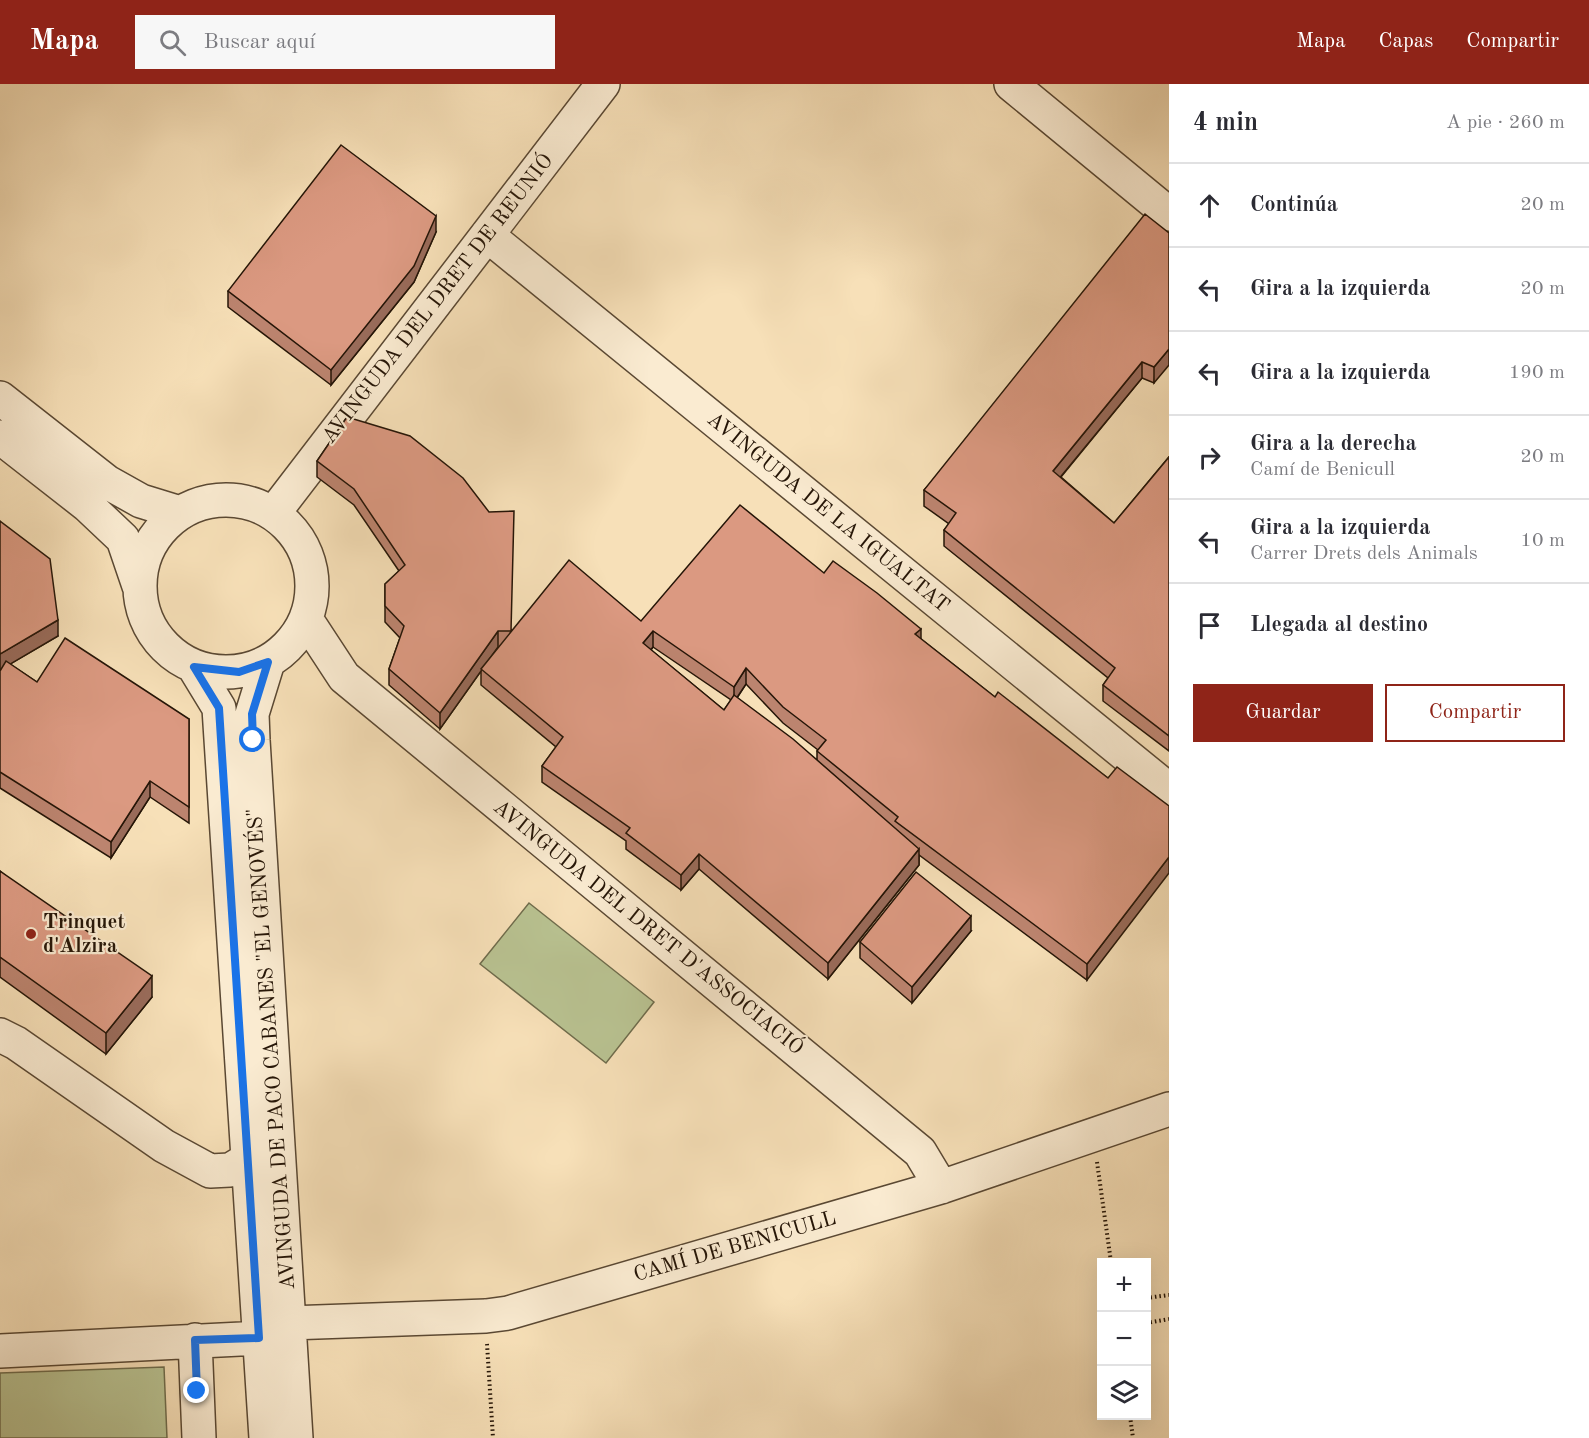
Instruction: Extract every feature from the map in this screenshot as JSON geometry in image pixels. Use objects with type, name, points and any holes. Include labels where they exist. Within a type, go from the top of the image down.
[{"type":"street","name":"AVINGUDA DEL DRET DE REUNIÓ","points":[[273,514],[603,84]]},
{"type":"street","points":[[1011,84],[1169,214]]},
{"type":"street","name":"AVINGUDA DE LA IGUALTAT","points":[[487,235],[1169,790]]},
{"type":"street","points":[[0,398],[107,482],[141,501],[180,513]]},
{"type":"street","points":[[0,437],[87,505],[123,539],[139,586],[148,624],[166,648],[194,667],[239,672],[272,659],[290,644],[306,619],[312,597],[310,567],[301,543],[273,514],[265,509],[236,501],[207,502],[180,513],[158,533],[146,554],[139,586]]},
{"type":"street","name":"AVINGUDA DEL DRET D'ASSOCIACIÓ","points":[[306,619],[344,677],[920,1152],[941,1187]]},
{"type":"street","name":"AVINGUDA DEL DRET D'ASSOCIACIÓ","points":[[272,659],[344,677]]},
{"type":"street","name":"AVINGUDA DE PACO CABANES \"EL GENOVÉS\"","points":[[272,659],[252,714],[296,1438]]},
{"type":"street","name":"AVINGUDA DE PACO CABANES \"EL GENOVÉS\"","points":[[194,667],[219,708],[266,1438]]},
{"type":"street","points":[[0,1035],[16,1043],[164,1146],[210,1171],[230,1170],[248,1159]]},
{"type":"street","name":"CAMÍ DE BENICULL","points":[[289,1323],[486,1316],[508,1313],[941,1187],[1093,1137],[1169,1109]]},
{"type":"street","points":[[0,1351],[259,1338]]},
{"type":"street","points":[[195,1340],[199,1438]]},
{"type":"path","points":[[1093,1137],[1110,1258]]},
{"type":"path","points":[[1151,1297],[1169,1295]]},
{"type":"path","points":[[486,1316],[493,1438]]},
{"type":"path","points":[[1151,1322],[1169,1320]]},
{"type":"path","points":[[1131,1420],[1133,1438]]},
{"type":"green space","points":[[529,903],[654,1002],[606,1063],[480,964]]},
{"type":"green space","points":[[164,1367],[167,1438],[0,1438],[0,1373]]},
{"type":"building","points":[[341,145],[436,216],[414,266],[331,370],[228,291]]},
{"type":"building","points":[[1145,214],[1169,233],[1169,349],[1154,367],[1142,362],[1053,471],[1114,523],[1169,457],[1169,736],[1103,685],[1115,668],[944,530],[956,513],[924,490]]},
{"type":"building","points":[[347,417],[410,436],[463,478],[489,512],[514,511],[511,631],[498,631],[440,713],[389,669],[404,626],[385,606],[385,584],[405,565],[354,489],[317,461]]},
{"type":"building","points":[[740,505],[824,573],[833,561],[877,593],[921,629],[915,634],[995,697],[998,692],[1108,778],[1117,767],[1169,806],[1169,857],[1087,964],[895,821],[898,817],[817,751],[826,740],[783,707],[746,668],[734,687],[653,631],[643,643],[724,710],[734,695],[793,739],[919,849],[828,963],[699,854],[681,875],[626,833],[630,828],[542,766],[563,737],[481,669],[569,560],[641,621]]},
{"type":"building","points":[[0,521],[50,559],[58,620],[0,654]]},
{"type":"building","points":[[65,638],[189,719],[189,807],[150,781],[111,842],[0,772],[0,671],[6,661],[37,682]]},
{"type":"building","name":"Trinquet d'Alzira","points":[[0,871],[152,976],[106,1033],[0,957]]},
{"type":"building","points":[[916,872],[971,916],[912,987],[860,942]]},
{"type":"place","name":"Trinquet d'Alzira","points":[[31,934]]},
{"type":"route","points":[[197,1391],[195,1340],[259,1338],[219,708],[194,667],[239,672],[268,662],[252,714],[253,740]]}]
